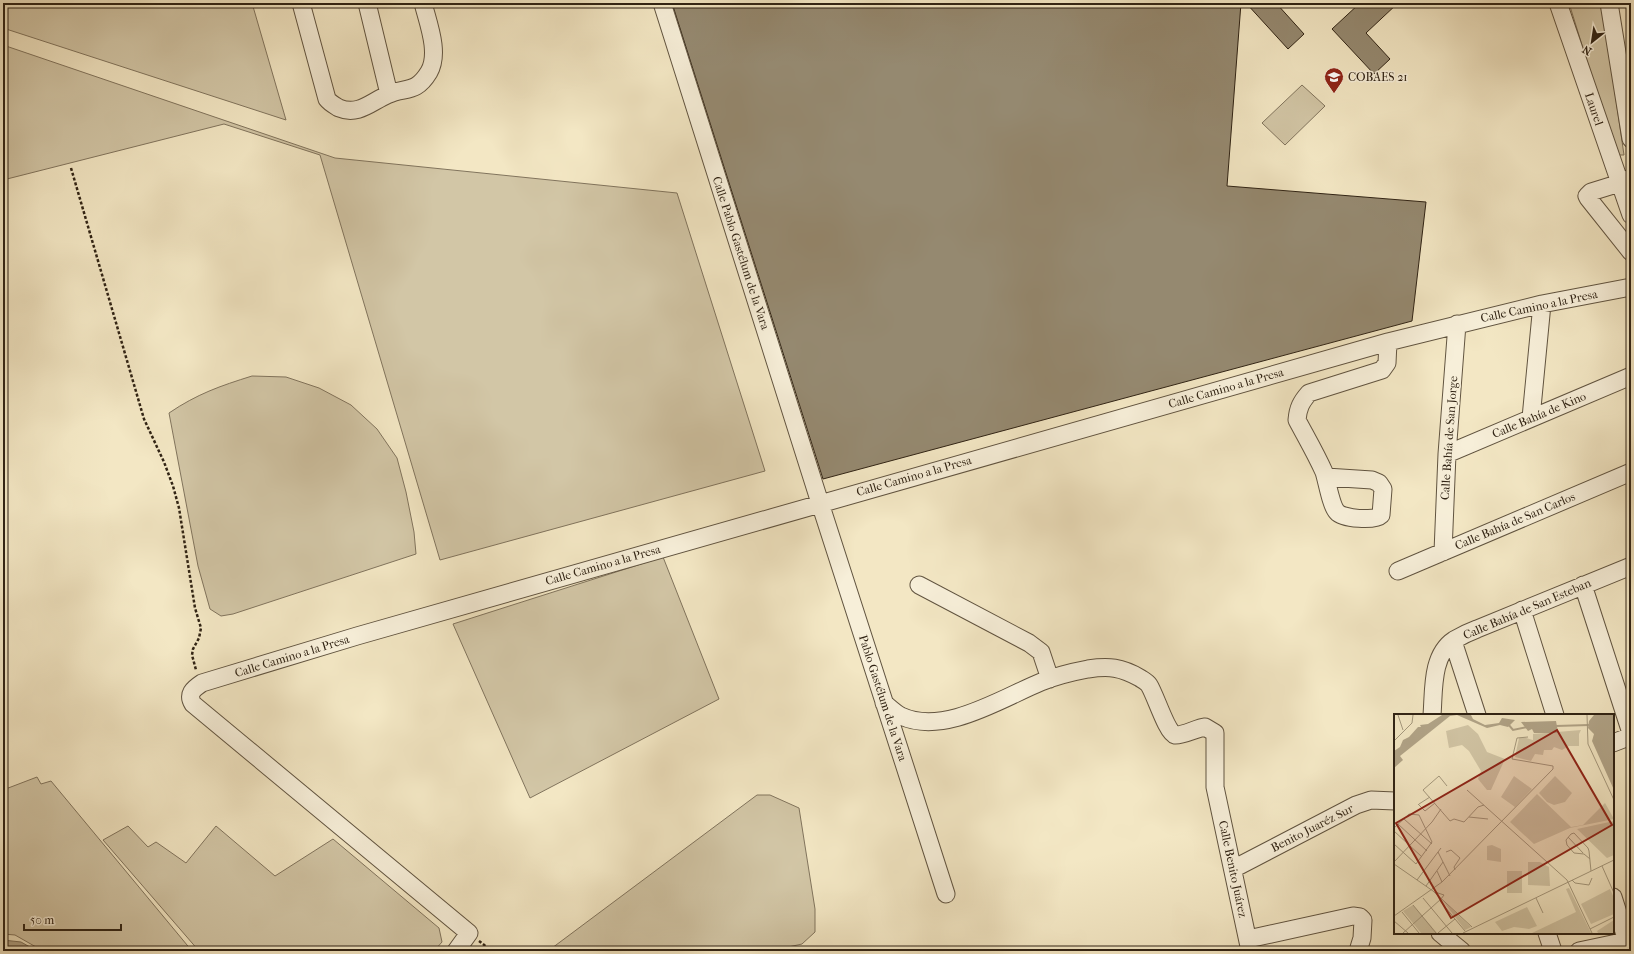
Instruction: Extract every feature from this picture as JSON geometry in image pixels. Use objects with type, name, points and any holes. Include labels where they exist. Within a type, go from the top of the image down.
[{"type":"street","points":[[301,3],[327,99],[344,110],[352,111],[371,105],[389,94],[410,90],[416,87],[429,72],[433,60],[432,43],[423,3]]},
{"type":"street","points":[[367,3],[389,94]]},
{"type":"street","name":"Calle Pablo Gastélum de la Vara","points":[[662,3],[820,503]]},
{"type":"street","name":"Laurel","points":[[1558,3],[1626,181],[1631,215]]},
{"type":"street","points":[[1609,3],[1631,139]]},
{"type":"street","points":[[1626,181],[1591,192],[1588,195],[1588,198],[1631,252]]},
{"type":"street","name":"Calle Camino a la Presa","points":[[202,683],[357,636],[1388,342],[1542,304],[1631,287]]},
{"type":"street","points":[[1531,418],[1542,304]]},
{"type":"street","name":"Calle Bahía de San Jorge","points":[[1443,552],[1447,454],[1457,324]]},
{"type":"street","points":[[1326,477],[1297,420],[1298,411],[1302,401],[1309,394],[1382,370],[1387,363],[1388,342]]},
{"type":"street","name":"Calle Bahía de Kino","points":[[1447,454],[1631,376]]},
{"type":"street","name":"Calle Bahía de San Carlos","points":[[1398,571],[1631,472]]},
{"type":"street","name":"Pablo Gastélum de la Vara","points":[[820,503],[946,894]]},
{"type":"street","name":"Calle Bahía de San Esteban","points":[[1432,714],[1435,671],[1443,651],[1453,641],[1477,628],[1631,566]]},
{"type":"street","points":[[884,703],[900,716],[917,721],[938,721],[960,716],[989,706],[1050,679],[1041,652],[1029,642],[919,584]]},
{"type":"street","points":[[1583,585],[1631,733]]},
{"type":"street","points":[[1522,610],[1555,714]]},
{"type":"street","points":[[1453,641],[1477,714]]},
{"type":"street","name":"Calle Benito Juárez","points":[[1050,679],[1087,669],[1111,667],[1127,670],[1149,683],[1166,725],[1172,733],[1177,735],[1205,727],[1215,732],[1216,787],[1249,945]]},
{"type":"street","points":[[202,683],[194,688],[191,693],[190,699],[193,704],[469,933],[456,951]]},
{"type":"street","points":[[1614,743],[1631,736]]},
{"type":"street","name":"Benito Juaréz Sur","points":[[1233,869],[1356,805],[1371,800],[1394,801]]},
{"type":"street","points":[[1579,951],[1629,941],[1614,900]]},
{"type":"street","points":[[1249,945],[1347,917],[1360,917],[1363,920],[1364,927],[1358,951]]},
{"type":"street","points":[[1441,934],[1462,951]]},
{"type":"street","points":[[1547,934],[1553,951]]},
{"type":"path","points":[[71,168],[144,419],[164,462],[179,508],[195,608],[201,628],[199,638],[193,649],[192,655],[202,683]]},
{"type":"shaded area","points":[[3,3],[252,3],[286,120],[3,28]]},
{"type":"shaded area","points":[[1569,3],[1602,3],[1624,155],[1616,155]]},
{"type":"shaded area","points":[[3,45],[335,158],[677,193],[765,471],[440,560],[320,155],[224,124],[3,180]]},
{"type":"shaded area","points":[[1302,85],[1325,106],[1285,145],[1262,123]]},
{"type":"shaded area","points":[[252,376],[286,377],[319,388],[351,405],[377,429],[397,458],[414,532],[416,554],[233,614],[221,616],[210,609],[198,566],[169,413],[209,391]]},
{"type":"shaded area","points":[[663,557],[719,699],[530,798],[453,624]]},
{"type":"shaded area","points":[[37,777],[41,784],[51,781],[192,951],[43,951],[15,935],[3,934],[3,790]]},
{"type":"shaded area","points":[[757,795],[770,795],[799,808],[815,909],[815,932],[802,944],[770,951],[548,951]]},
{"type":"shaded area","points":[[128,826],[148,847],[156,842],[186,863],[216,826],[275,876],[333,839],[439,928],[442,942],[434,951],[199,951],[103,840]]},
{"type":"shaded area","points":[[3,940],[21,942],[37,951],[3,951]]},
{"type":"building","points":[[672,3],[1241,3],[1227,186],[1426,202],[1412,321],[823,479]]},
{"type":"building","points":[[1246,3],[1276,3],[1304,34],[1288,49]]},
{"type":"building","points":[[1360,3],[1398,3],[1366,33],[1390,59],[1374,74],[1332,29]]},
{"type":"place","name":"COBAES 21","points":[[1334,94]]}]
